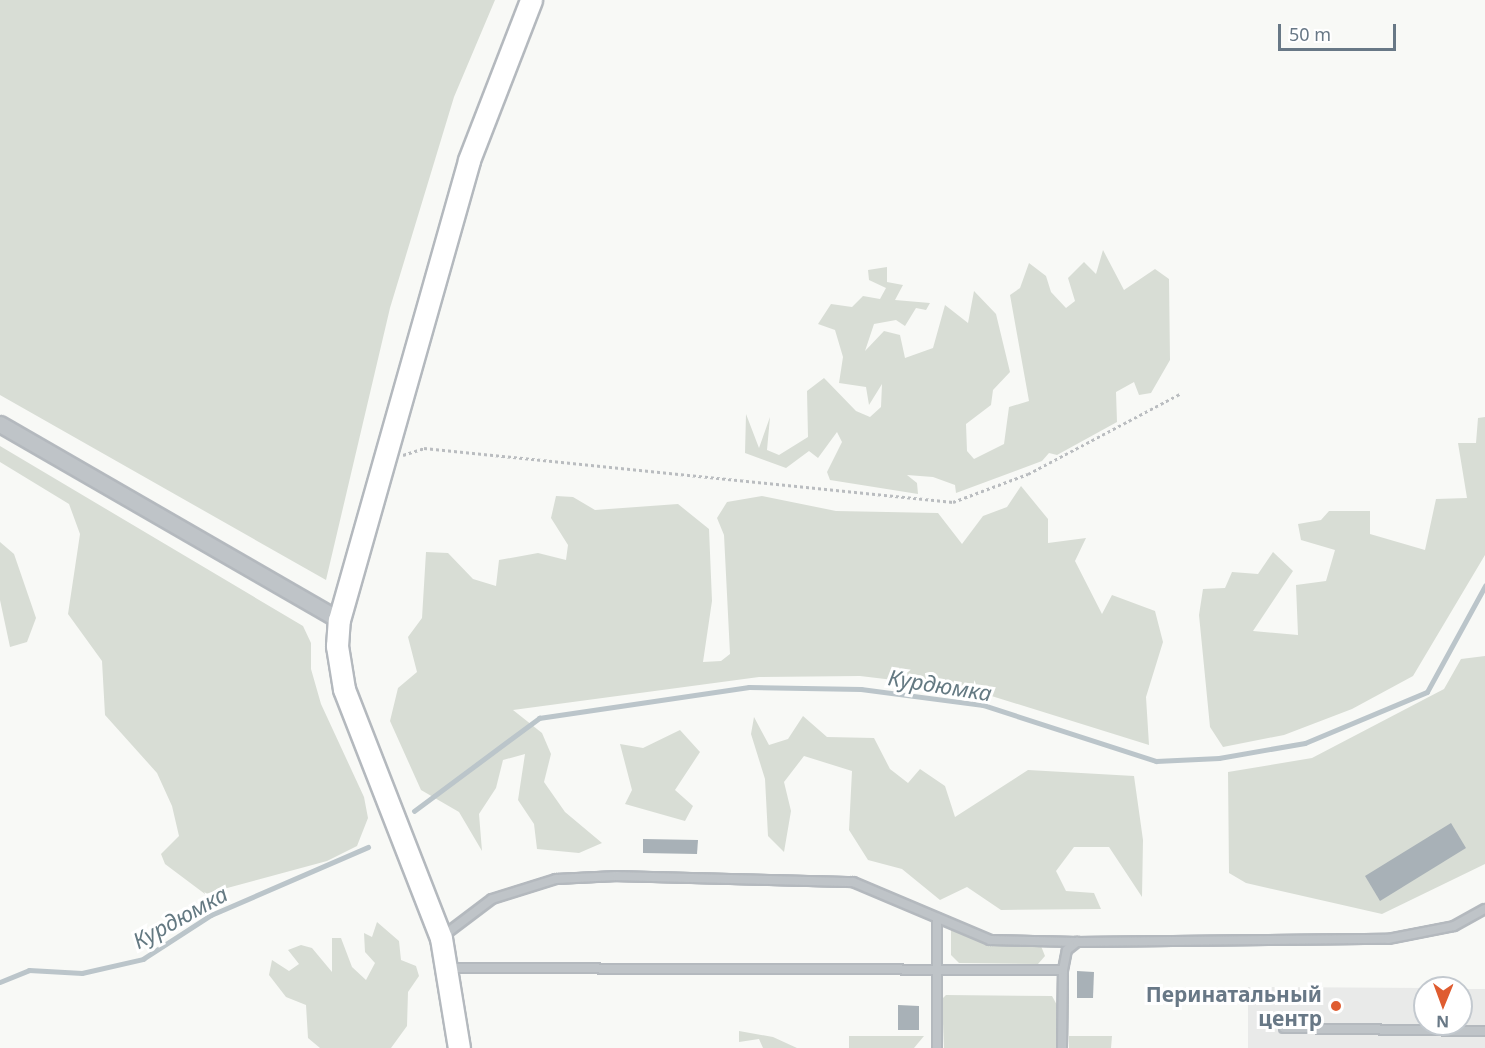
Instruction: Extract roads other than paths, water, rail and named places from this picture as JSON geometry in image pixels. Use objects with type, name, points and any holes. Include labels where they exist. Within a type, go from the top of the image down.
[{"type":"main road","points":[[459,1048],[441,938],[344,689],[339,620],[469,159],[531,0]]},
{"type":"street","points":[[0,424],[339,620]]},
{"type":"lane","points":[[441,938],[492,899],[556,879],[617,876],[853,882],[990,940],[1077,942],[1388,939],[1454,926],[1485,909]]},
{"type":"lane","points":[[937,918],[937,1048]]},
{"type":"lane","points":[[1062,1048],[1063,970],[1067,950],[1077,942]]},
{"type":"lane","points":[[447,968],[1063,970]]},
{"type":"lane","points":[[1284,1028],[1485,1030]]},
{"type":"waterway","name":"Курдюмка","points":[[414,811],[539,718],[749,687],[861,689],[983,705],[1156,761],[1219,758],[1305,743],[1427,692],[1485,586]]},
{"type":"waterway","name":"Курдюмка","points":[[0,982],[29,970],[82,973],[143,959],[211,915],[368,847]]},
{"type":"place","name":"Перинатальный центр","points":[[1336,1006]]}]
